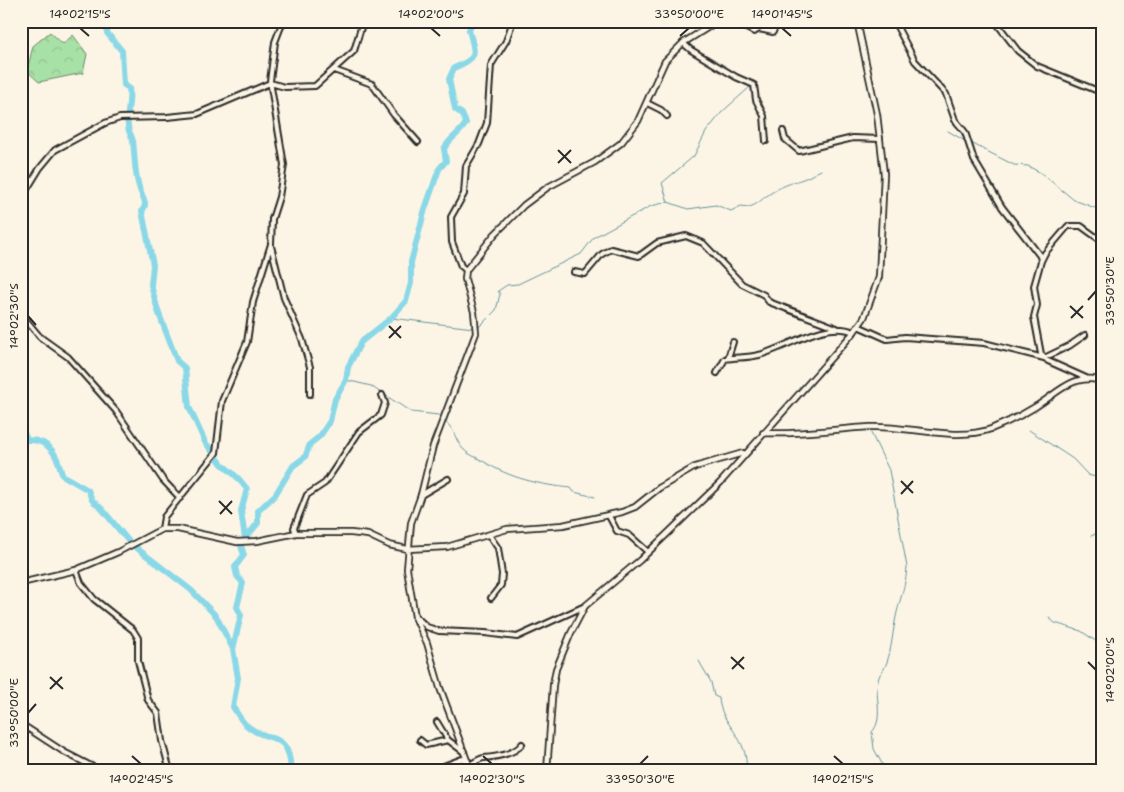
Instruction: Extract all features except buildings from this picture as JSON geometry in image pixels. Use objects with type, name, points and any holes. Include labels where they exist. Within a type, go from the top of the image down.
[{"type":"street","points":[[162,529],[164,516],[216,453],[222,401],[247,342],[250,316],[271,244],[272,219],[284,165],[270,84],[276,42],[283,21]]},
{"type":"street","points":[[21,199],[40,168],[55,150],[104,123],[120,118],[180,117],[198,114],[270,84],[285,87],[311,87],[334,70],[354,51],[363,21]]},
{"type":"street","points":[[466,270],[462,266],[452,242],[451,217],[464,194],[466,166],[485,130],[489,104],[491,65],[506,41],[513,21]]},
{"type":"street","points":[[700,21],[712,25]]},
{"type":"street","points":[[469,766],[466,753],[440,688],[427,643],[415,616],[406,569],[411,523],[421,495],[442,420],[476,333],[474,312],[465,279],[466,270],[495,234],[524,205],[548,187],[595,162],[621,143],[638,121],[662,65],[683,43],[718,21]]},
{"type":"street","points":[[732,21],[754,32],[759,29],[773,32],[777,21]]},
{"type":"street","points":[[415,616],[427,627],[439,631],[484,632],[517,637],[585,606],[648,552],[720,483],[745,452],[854,332],[869,308],[879,277],[884,174],[866,57],[857,21]]},
{"type":"street","points":[[894,21],[915,61],[943,90],[955,120],[965,132],[978,168],[1002,207],[1020,229],[1041,261]]},
{"type":"street","points":[[996,21],[1018,50],[1037,66],[1103,93]]},
{"type":"street","points":[[683,43],[690,50],[736,77],[754,85],[756,100],[764,116],[766,141]]},
{"type":"street","points":[[334,70],[372,84],[394,116],[418,142]]},
{"type":"street","points":[[647,103],[661,110],[667,116]]},
{"type":"street","points":[[782,131],[785,139],[799,151],[853,138],[880,139]]},
{"type":"street","points":[[1044,358],[1034,317],[1037,305],[1034,286],[1045,253],[1068,226],[1081,226],[1103,242]]},
{"type":"street","points":[[574,272],[585,274],[602,254],[611,250],[639,256],[657,243],[686,236],[703,244],[742,284],[764,295],[769,302],[837,328],[854,332]]},
{"type":"street","points":[[271,244],[284,298],[302,339],[310,367],[310,394]]},
{"type":"street","points":[[21,314],[40,337],[68,357],[116,411],[163,480],[180,498]]},
{"type":"street","points":[[858,326],[887,339],[905,338],[984,343],[1044,358],[1086,378],[1103,381]]},
{"type":"street","points":[[717,373],[722,362],[728,358],[742,359],[758,356],[790,342],[837,328]]},
{"type":"street","points":[[1044,358],[1069,346],[1085,334]]},
{"type":"street","points":[[728,358],[733,342]]},
{"type":"street","points":[[763,433],[783,434],[870,427],[946,433],[983,431],[1034,408],[1068,384],[1086,378]]},
{"type":"street","points":[[296,533],[294,528],[305,500],[313,490],[325,483],[359,432],[381,415],[385,403],[382,395]]},
{"type":"street","points":[[21,584],[76,570],[118,552],[162,529],[178,529],[237,542],[296,533],[361,533],[389,545],[407,549],[447,547],[507,529],[550,527],[609,516],[635,507],[659,488],[695,467],[745,452]]},
{"type":"street","points":[[421,495],[448,479]]},
{"type":"street","points":[[609,516],[617,531],[629,535],[648,552]]},
{"type":"street","points":[[489,535],[498,548],[502,574],[501,586],[492,598]]},
{"type":"street","points":[[76,570],[81,582],[94,599],[133,630],[138,638],[138,660],[148,700],[158,713],[162,741],[170,771]]},
{"type":"street","points":[[547,771],[556,669],[571,632],[585,606]]},
{"type":"street","points":[[437,722],[448,740],[466,753]]},
{"type":"street","points":[[21,724],[64,752],[101,771]]},
{"type":"street","points":[[420,740],[426,745],[448,740]]},
{"type":"street","points":[[469,766],[482,758],[501,756],[516,750],[522,744]]},
{"type":"street","points":[[433,770],[462,760],[469,766]]},
{"type":"green space","points":[[50,32],[63,44],[73,35],[87,54],[83,73],[39,82],[27,71],[33,46]]},
{"type":"waterway","points":[[103,21],[107,25],[107,33],[122,51],[124,85],[129,88],[128,128],[133,141],[137,178],[145,203],[142,211],[153,265],[151,285],[158,311],[177,361],[185,368],[189,407],[205,442],[222,464],[247,489],[241,511],[245,539]]},
{"type":"waterway","points":[[245,539],[258,523],[258,511],[275,495],[293,466],[305,457],[310,444],[320,436],[330,421],[335,399],[346,380],[348,367],[361,342],[391,318],[406,301],[411,283],[411,262],[425,209],[439,169],[446,161],[444,149],[466,123],[462,114],[455,109],[449,79],[454,68],[472,57],[474,50],[469,30],[473,21]]},
{"type":"waterway","points":[[668,202],[662,183],[694,156],[706,132],[722,112],[750,87]]},
{"type":"waterway","points":[[948,131],[965,141]]},
{"type":"waterway","points":[[971,143],[1014,165],[1028,166],[1041,173],[1074,200],[1103,211]]},
{"type":"waterway","points":[[478,328],[496,310],[500,294],[498,291],[507,285],[518,284],[581,254],[594,237],[651,206],[668,202],[688,209],[716,205],[731,211],[741,206],[752,206],[776,190],[821,170]]},
{"type":"waterway","points":[[391,318],[473,328]]},
{"type":"waterway","points":[[346,380],[371,386],[381,393]]},
{"type":"waterway","points":[[385,395],[411,412],[439,415],[441,419]]},
{"type":"waterway","points":[[444,421],[448,424],[463,449],[493,467],[525,480],[571,488],[574,492],[595,497]]},
{"type":"waterway","points":[[21,426],[27,440],[42,442],[52,450],[62,475],[88,490],[92,500],[102,509],[130,543]]},
{"type":"waterway","points":[[1029,430],[1073,459],[1088,475],[1103,479]]},
{"type":"waterway","points":[[871,433],[889,470],[907,567],[889,657],[878,684],[878,720],[872,732],[874,749],[886,771]]},
{"type":"waterway","points":[[1091,536],[1098,533],[1103,525]]},
{"type":"waterway","points":[[134,546],[191,590],[216,616],[233,649]]},
{"type":"waterway","points":[[241,546],[244,555],[235,567],[237,576],[243,583],[237,607],[241,615],[233,649],[238,678],[233,707],[243,722],[253,730],[281,742],[286,748],[291,771]]},
{"type":"waterway","points":[[1048,617],[1055,623],[1081,631],[1103,646]]},
{"type":"waterway","points":[[699,661],[711,682],[714,696],[719,698],[724,716],[744,749],[746,771]]}]
